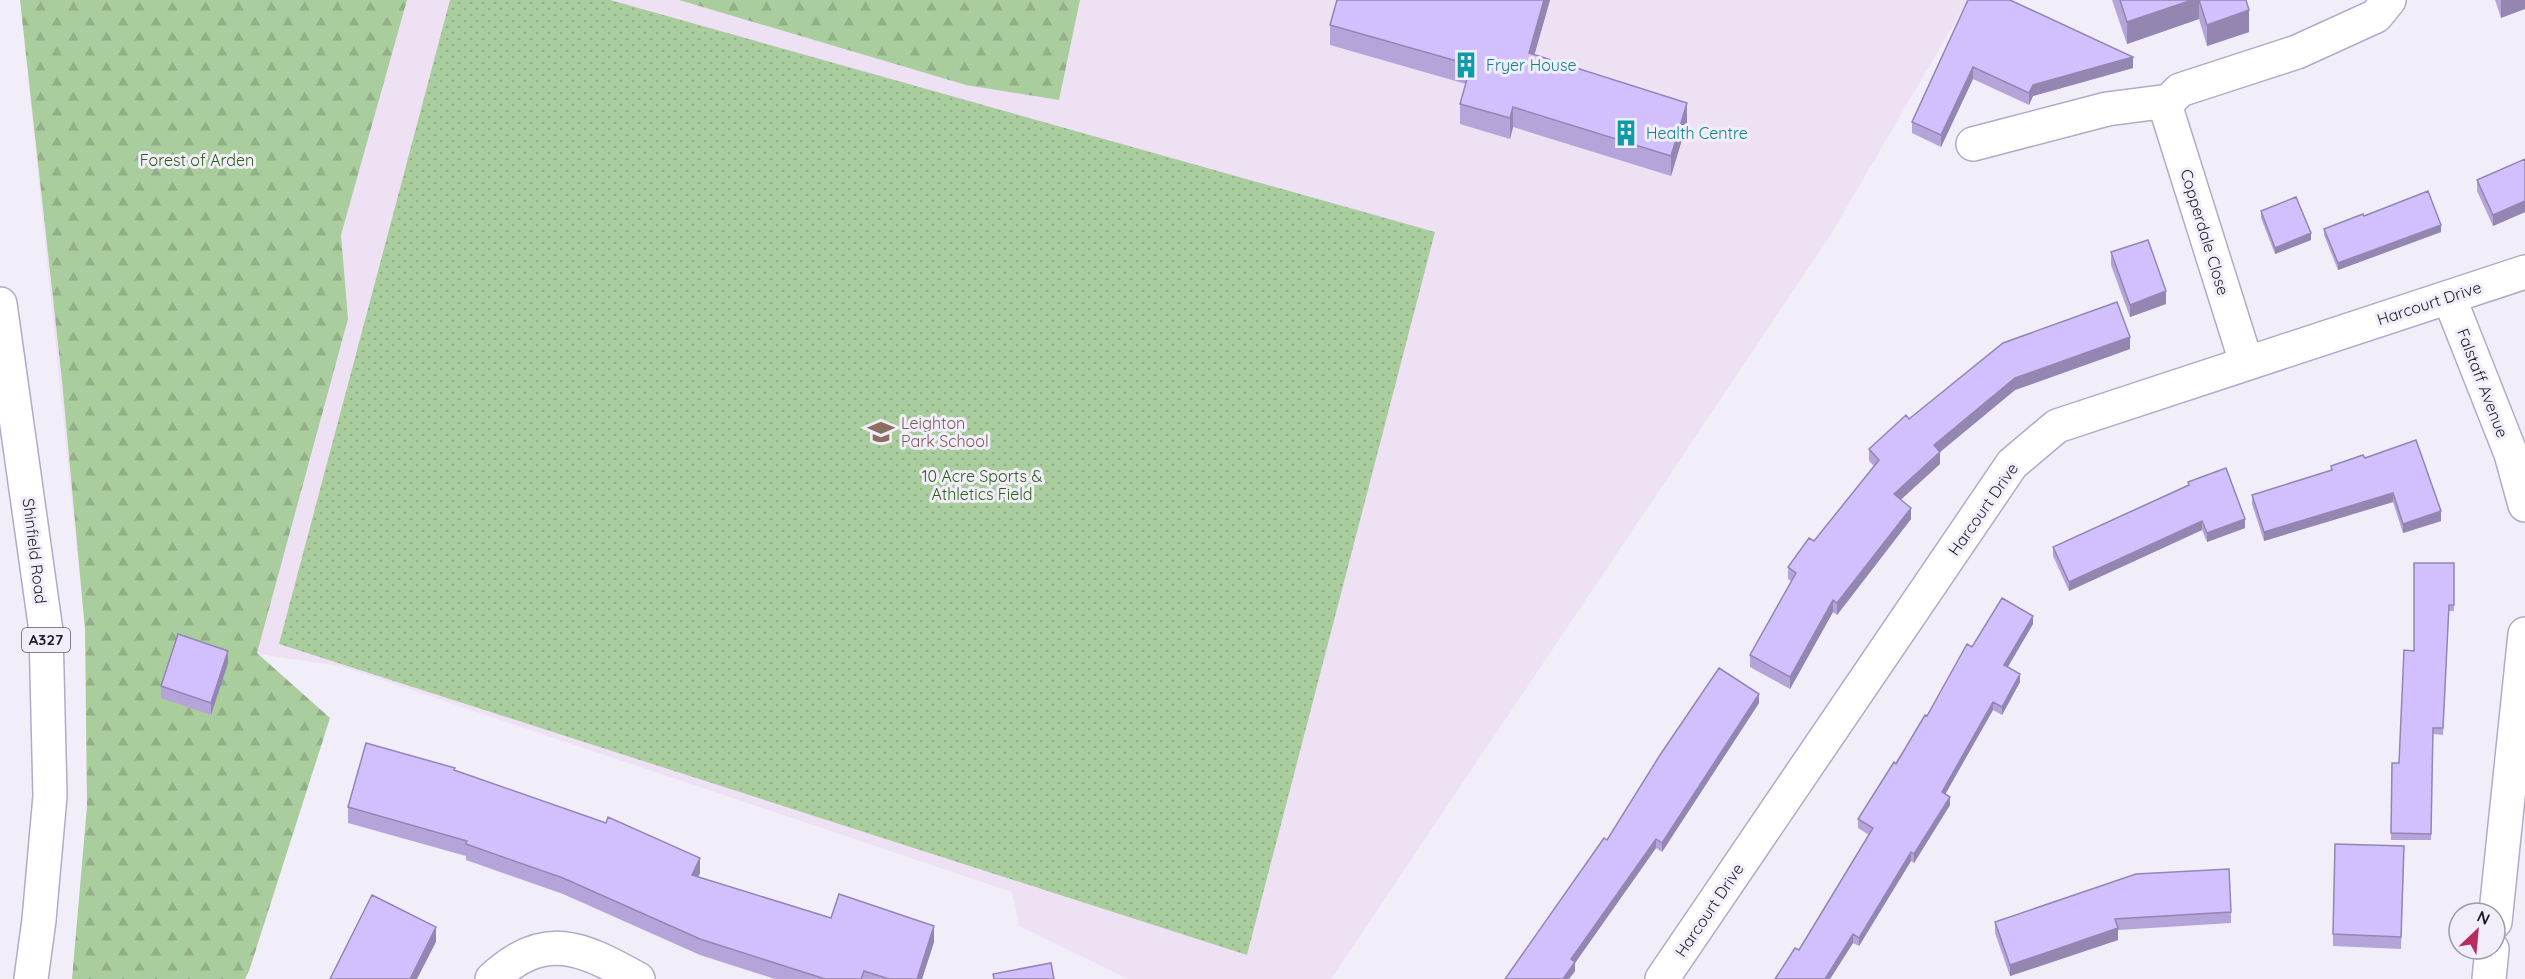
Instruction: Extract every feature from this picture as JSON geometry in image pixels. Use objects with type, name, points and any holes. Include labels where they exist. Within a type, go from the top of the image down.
[{"type":"street","points":[[1973,144],[2107,110],[2169,101],[2180,90],[2307,47],[2376,15],[2389,0]]},
{"type":"street","name":"Copperdale Close","points":[[2169,101],[2167,111],[2246,362]]},
{"type":"street","name":"Harcourt Drive","points":[[1662,979],[2012,464],[2057,426],[2525,272]]},
{"type":"street","name":"Falstaff Avenue","points":[[2449,297],[2511,454],[2525,505]]},
{"type":"street","name":"Shinfield Road","points":[[0,304],[46,631],[50,796],[39,920],[31,979]]},
{"type":"street","points":[[2497,901],[2525,634]]},
{"type":"street","points":[[492,979],[513,961],[545,948],[574,949],[602,959],[638,979]]},
{"type":"street","points":[[2489,979],[2491,961]]},
{"type":"shaded area","name":"Leighton Park School","points":[[20,0],[1968,0],[1830,236],[1331,979],[1128,979],[1019,926],[1012,892],[340,666],[85,629]]},
{"type":"green space","name":"Forest of Arden","points":[[20,0],[407,0],[341,235],[348,319],[257,653],[330,718],[245,979],[72,979],[87,806],[85,629],[62,380]]},
{"type":"green space","name":"10 Acre Sports & Athletics Field","points":[[450,0],[610,0],[1435,232],[1247,955],[279,644]]},
{"type":"green space","points":[[679,0],[1080,0],[1059,100],[966,85]]},
{"type":"building","points":[[1337,0],[1544,0],[1529,53],[1687,103],[1671,156],[1513,107],[1510,118],[1460,104],[1471,65],[1330,25]]},
{"type":"building","points":[[1968,0],[2010,0],[2133,57],[2033,85],[2029,93],[1973,67],[1941,135],[1912,122]]},
{"type":"building","points":[[2120,0],[2192,0],[2127,22]]},
{"type":"building","points":[[2199,0],[2246,0],[2249,10],[2207,25]]},
{"type":"building","points":[[2525,159],[2525,201],[2493,215],[2477,180]]},
{"type":"building","points":[[2428,191],[2441,225],[2338,263],[2324,229]]},
{"type":"building","points":[[2296,197],[2311,233],[2275,248],[2261,211]]},
{"type":"building","points":[[2148,240],[2166,291],[2130,305],[2111,252]]},
{"type":"building","points":[[2117,302],[2130,337],[2015,378],[1934,445],[1940,452],[1894,494],[1911,508],[1837,603],[1833,600],[1790,677],[1750,655],[1796,573],[1788,567],[1809,538],[1814,541],[1879,460],[1869,449],[1906,415],[1909,419],[2003,343]]},
{"type":"building","points":[[2416,440],[2441,511],[2403,524],[2393,493],[2264,532],[2252,495],[2332,470],[2331,466],[2363,455],[2365,458]]},
{"type":"building","points":[[2226,468],[2245,519],[2207,533],[2202,521],[2069,582],[2053,547],[2189,485],[2188,482]]},
{"type":"building","points":[[2414,563],[2454,563],[2454,605],[2449,605],[2443,728],[2433,728],[2431,834],[2391,833],[2392,763],[2399,763],[2404,650],[2414,651]]},
{"type":"building","points":[[2002,598],[2033,616],[2004,665],[2020,674],[2002,707],[1993,702],[1942,792],[1950,797],[1914,854],[1911,852],[1859,938],[1853,934],[1825,979],[1775,979],[1795,948],[1799,950],[1873,828],[1858,819],[1894,762],[1896,764],[1925,715],[1927,716],[1967,644],[1972,647]]},
{"type":"building","points":[[178,634],[228,651],[211,703],[161,686]]},
{"type":"building","points":[[1719,668],[1759,694],[1662,843],[1656,839],[1571,959],[1575,962],[1563,979],[1505,979],[1604,838],[1607,840],[1660,755]]},
{"type":"building","points":[[366,743],[455,768],[454,770],[606,823],[608,817],[700,858],[692,875],[831,918],[839,894],[934,926],[917,979],[889,979],[864,971],[861,979],[825,979],[700,939],[563,878],[466,844],[467,841],[348,807]]},
{"type":"building","points":[[2335,844],[2404,846],[2401,937],[2333,934]]},
{"type":"building","points":[[2229,869],[2231,912],[2115,919],[2118,928],[2010,965],[1995,922],[2136,874]]},
{"type":"building","points":[[372,895],[436,927],[410,979],[330,979]]},
{"type":"building","points":[[1051,963],[1054,979],[994,979],[993,974]]},
{"type":"place","name":"Fryer House","points":[[1466,65]]},
{"type":"place","name":"Health Centre","points":[[1626,133]]},
{"type":"place","name":"Leighton Park School","points":[[881,432]]}]
